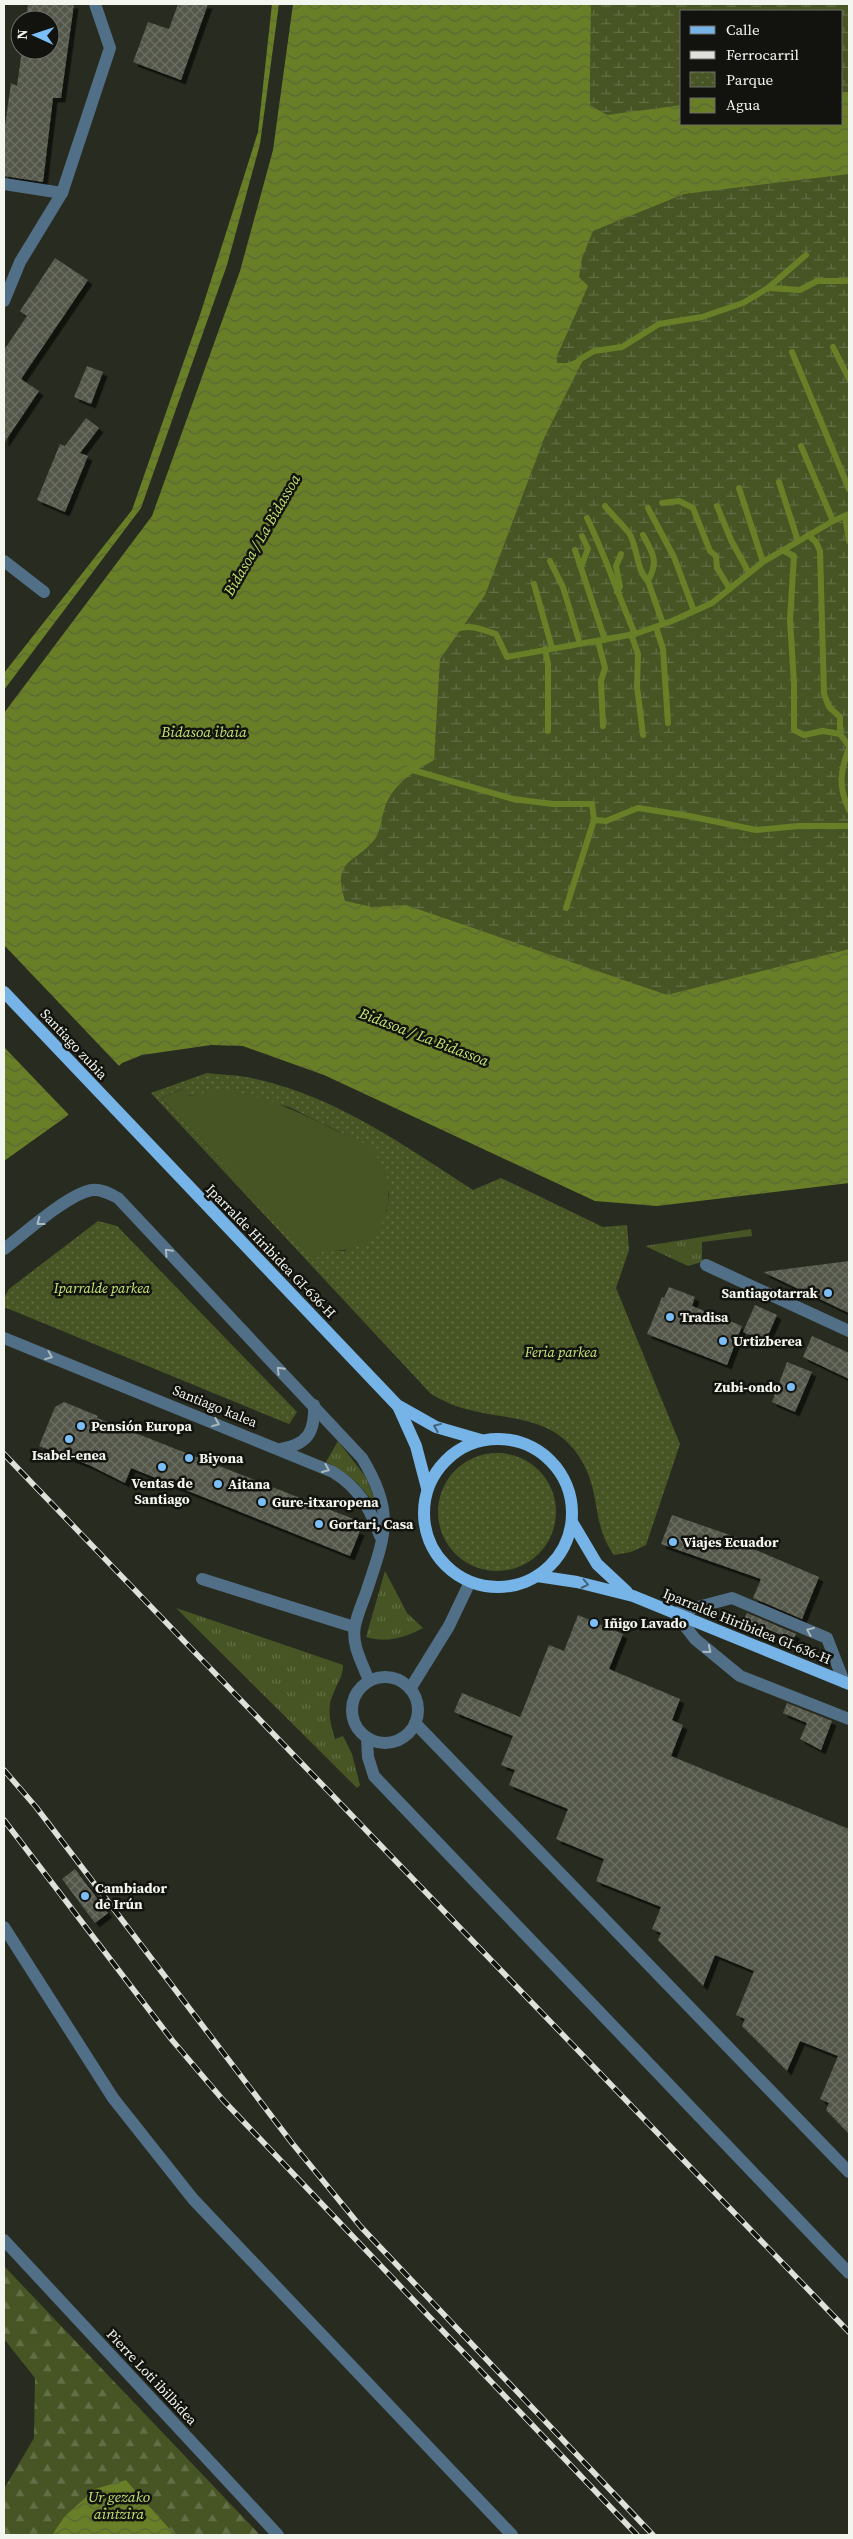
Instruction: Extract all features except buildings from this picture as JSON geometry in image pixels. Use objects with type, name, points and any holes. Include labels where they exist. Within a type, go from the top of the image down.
[{"type":"main road","name":"Santiago zubia","points":[[4,992],[122,1117]]},
{"type":"main road","name":"Iparralde Hiribidea GI-636-H","points":[[122,1117],[397,1405],[436,1427],[481,1440]]},
{"type":"main road","name":"Iparralde Hiribidea GI-636-H","points":[[397,1405],[416,1446],[427,1488]]},
{"type":"main road","name":"Iparralde Hiribidea GI-636-H","points":[[498,1438],[516,1440],[533,1447],[548,1457],[560,1471],[568,1487],[572,1504],[572,1522],[568,1538],[560,1553],[537,1576],[521,1584],[504,1587],[486,1587],[470,1582],[446,1566],[430,1544],[424,1526],[423,1507],[427,1488],[435,1471],[448,1457],[463,1446],[481,1440],[498,1438]]},
{"type":"main road","name":"Iparralde Hiribidea GI-636-H","points":[[572,1522],[597,1564],[633,1596]]},
{"type":"main road","name":"Iparralde Hiribidea GI-636-H","points":[[537,1576],[577,1582],[633,1596],[847,1683]]},
{"type":"street","points":[[4,301],[20,262],[62,193],[110,48],[95,4]]},
{"type":"street","points":[[4,184],[62,193]]},
{"type":"street","points":[[4,561],[44,592]]},
{"type":"street","points":[[4,1249],[75,1196],[92,1190],[105,1191],[118,1198],[362,1458],[378,1486],[385,1512],[382,1541],[354,1627],[357,1650],[369,1681]]},
{"type":"street","points":[[706,1265],[849,1331]]},
{"type":"street","name":"Santiago kalea","points":[[4,1338],[281,1449],[333,1472],[346,1480],[364,1499],[382,1541]]},
{"type":"street","points":[[281,1449],[295,1446],[310,1432],[313,1426],[314,1405]]},
{"type":"street","points":[[202,1579],[354,1627]]},
{"type":"street","points":[[410,1689],[449,1626],[470,1582]]},
{"type":"street","points":[[847,1683],[827,1638],[732,1598],[675,1614],[695,1639],[740,1676],[849,1719]]},
{"type":"street","points":[[391,1678],[401,1681],[410,1689],[418,1705],[415,1723],[409,1733],[400,1740],[389,1743],[367,1738],[359,1730],[354,1720],[352,1709],[354,1698],[360,1688],[369,1681],[391,1678]]},
{"type":"street","points":[[415,1723],[849,2172]]},
{"type":"street","points":[[367,1738],[368,1757],[374,1776],[849,2273]]},
{"type":"street","points":[[4,1927],[113,2098],[193,2199],[512,2535]]},
{"type":"street","name":"Pierre Loti ibilbidea","points":[[4,2240],[278,2535]]},
{"type":"green space","points":[[591,4],[849,4],[849,949],[668,996],[303,907],[590,105]]},
{"type":"green space","name":"Feria parkea","points":[[207,1073],[250,1078],[286,1087],[342,1110],[396,1140],[473,1190],[501,1178],[603,1227],[627,1225],[629,1250],[616,1288],[680,1444],[646,1545],[631,1552],[614,1555],[603,1534],[586,1469],[575,1451],[563,1438],[549,1429],[534,1423],[461,1408],[431,1394],[151,1093]],"holes":[[[182,1089],[187,1096],[222,1091],[289,1107],[366,1145],[385,1174],[389,1194],[387,1211],[345,1251],[322,1251],[315,1259],[161,1098]]]},
{"type":"green space","points":[[183,1089],[188,1096],[221,1091],[251,1095],[297,1112],[357,1139],[366,1145],[376,1156],[383,1168],[387,1182],[387,1210],[382,1223],[374,1235],[363,1244],[353,1248],[338,1251],[322,1251],[315,1260],[161,1098]]},
{"type":"green space","name":"Iparralde parkea","points":[[98,1221],[117,1226],[297,1412],[289,1424],[4,1307],[4,1298],[9,1289]]},
{"type":"green space","points":[[751,1229],[752,1236],[702,1242],[702,1262],[688,1266],[645,1246]]},
{"type":"green space","points":[[338,1441],[365,1476],[377,1504],[373,1504],[364,1490],[353,1479],[326,1462]]},
{"type":"green space","points":[[497,1453],[520,1457],[539,1470],[552,1489],[556,1512],[552,1535],[539,1554],[520,1567],[497,1571],[474,1567],[455,1554],[442,1535],[438,1512],[442,1489],[455,1470],[474,1457]]},
{"type":"green space","points":[[385,1571],[407,1613],[423,1628],[395,1639],[381,1640],[366,1637]]},
{"type":"green space","points":[[176,1608],[343,1665],[341,1676],[330,1703],[330,1721],[335,1739],[343,1736],[352,1754],[360,1785],[357,1788]]},
{"type":"green space","points":[[4,2266],[260,2535],[175,2535],[126,2480],[64,2517],[52,2535],[4,2535],[4,2489],[34,2438],[35,2378],[4,2339]]},
{"type":"water","name":"Bidasoa ibaia","points":[[272,4],[591,4],[590,105],[607,115],[680,105],[680,125],[843,125],[843,92],[849,92],[849,174],[684,194],[593,231],[582,258],[579,277],[588,286],[557,356],[557,363],[567,363],[585,356],[545,436],[485,595],[440,659],[434,760],[404,780],[392,793],[384,810],[377,836],[367,848],[347,864],[341,877],[345,901],[372,907],[406,905],[667,995],[849,949],[849,1183],[657,1206],[595,1201],[324,1075],[243,1046],[211,1045],[142,1055],[122,1063],[67,1116],[4,1161],[4,673],[132,510],[200,315],[258,132]]},
{"type":"water","name":"Ur gezako aintzira","points":[[126,2480],[175,2535],[52,2535],[64,2517],[95,2489]]},
{"type":"pier","points":[[279,4],[293,4],[273,150],[240,271],[152,516],[4,713],[4,690],[141,508],[227,265],[260,144]]},
{"type":"pier","points":[[4,945],[121,1068],[70,1116],[4,1047]]},
{"type":"waterway","points":[[768,288],[806,255]]},
{"type":"waterway","points":[[579,360],[594,351],[622,347],[659,324],[702,317],[743,303],[768,288],[800,290],[817,281],[846,281]]},
{"type":"waterway","points":[[833,347],[849,379]]},
{"type":"waterway","points":[[792,352],[849,489]]},
{"type":"waterway","points":[[801,446],[833,521]]},
{"type":"waterway","points":[[779,482],[798,541]]},
{"type":"waterway","points":[[739,488],[763,562]]},
{"type":"waterway","points":[[662,503],[679,501],[693,508],[710,551],[716,556],[717,568],[730,589]]},
{"type":"waterway","points":[[605,506],[629,533],[641,571],[648,581]]},
{"type":"waterway","points":[[717,506],[731,540],[749,573]]},
{"type":"waterway","points":[[648,508],[674,557],[694,611]]},
{"type":"waterway","points":[[457,629],[472,627],[496,634],[507,657],[635,634],[672,621],[712,603],[763,562],[833,521],[849,514]]},
{"type":"waterway","points":[[845,516],[849,541]]},
{"type":"waterway","points":[[587,518],[635,634]]},
{"type":"waterway","points":[[643,535],[650,547],[654,563],[648,581],[663,624]]},
{"type":"waterway","points":[[808,535],[816,542],[820,551],[824,694],[829,707],[840,717],[840,734]]},
{"type":"waterway","points":[[581,567],[588,549],[582,536]]},
{"type":"waterway","points":[[575,550],[605,640]]},
{"type":"waterway","points":[[782,550],[794,556],[790,620],[794,683],[794,730],[804,735],[823,731],[840,734],[849,746]]},
{"type":"waterway","points":[[617,592],[620,587],[616,566],[621,554]]},
{"type":"waterway","points":[[550,561],[563,587],[580,644]]},
{"type":"waterway","points":[[534,584],[552,648]]},
{"type":"waterway","points":[[656,627],[663,649],[668,723]]},
{"type":"waterway","points":[[631,634],[638,654],[637,687],[643,735]]},
{"type":"waterway","points":[[598,641],[605,668],[601,681],[603,726]]},
{"type":"waterway","points":[[545,649],[548,664],[548,731]]},
{"type":"waterway","points":[[849,748],[841,779],[843,794],[849,810]]},
{"type":"waterway","points":[[409,769],[513,799],[553,804],[592,804],[594,820],[606,821],[638,808],[756,830],[799,826],[849,826]]},
{"type":"waterway","points":[[566,908],[594,820]]},
{"type":"railway","points":[[4,1454],[849,2332]]},
{"type":"railway","points":[[4,1770],[36,1807],[292,2143],[361,2227],[653,2535]]},
{"type":"railway","points":[[4,1820],[172,2040],[223,2100],[637,2535]]},
{"type":"place","name":"Santiagotarrak","points":[[828,1293]]},
{"type":"place","name":"Tradisa","points":[[670,1317]]},
{"type":"place","name":"Urtizberea","points":[[723,1341]]},
{"type":"place","name":"Zubi-ondo","points":[[791,1387]]},
{"type":"place","name":"Pensión Europa","points":[[81,1426]]},
{"type":"place","name":"Isabel-enea","points":[[69,1439]]},
{"type":"place","name":"Biyona","points":[[189,1458]]},
{"type":"place","name":"Ventas de Santiago","points":[[162,1467]]},
{"type":"place","name":"Aitana","points":[[218,1484]]},
{"type":"place","name":"Gure-itxaropena","points":[[262,1502]]},
{"type":"place","name":"Gortari, Casa","points":[[319,1524]]},
{"type":"place","name":"Viajes Ecuador","points":[[673,1542]]},
{"type":"place","name":"Iñigo Lavado","points":[[594,1623]]},
{"type":"place","name":"Cambiador de Irún","points":[[85,1896]]},
{"type":"water label","name":"Bidasoa / La Bidassoa","points":[[262,535]]},
{"type":"water label","name":"Bidasoa / La Bidassoa","points":[[424,1037]]}]
